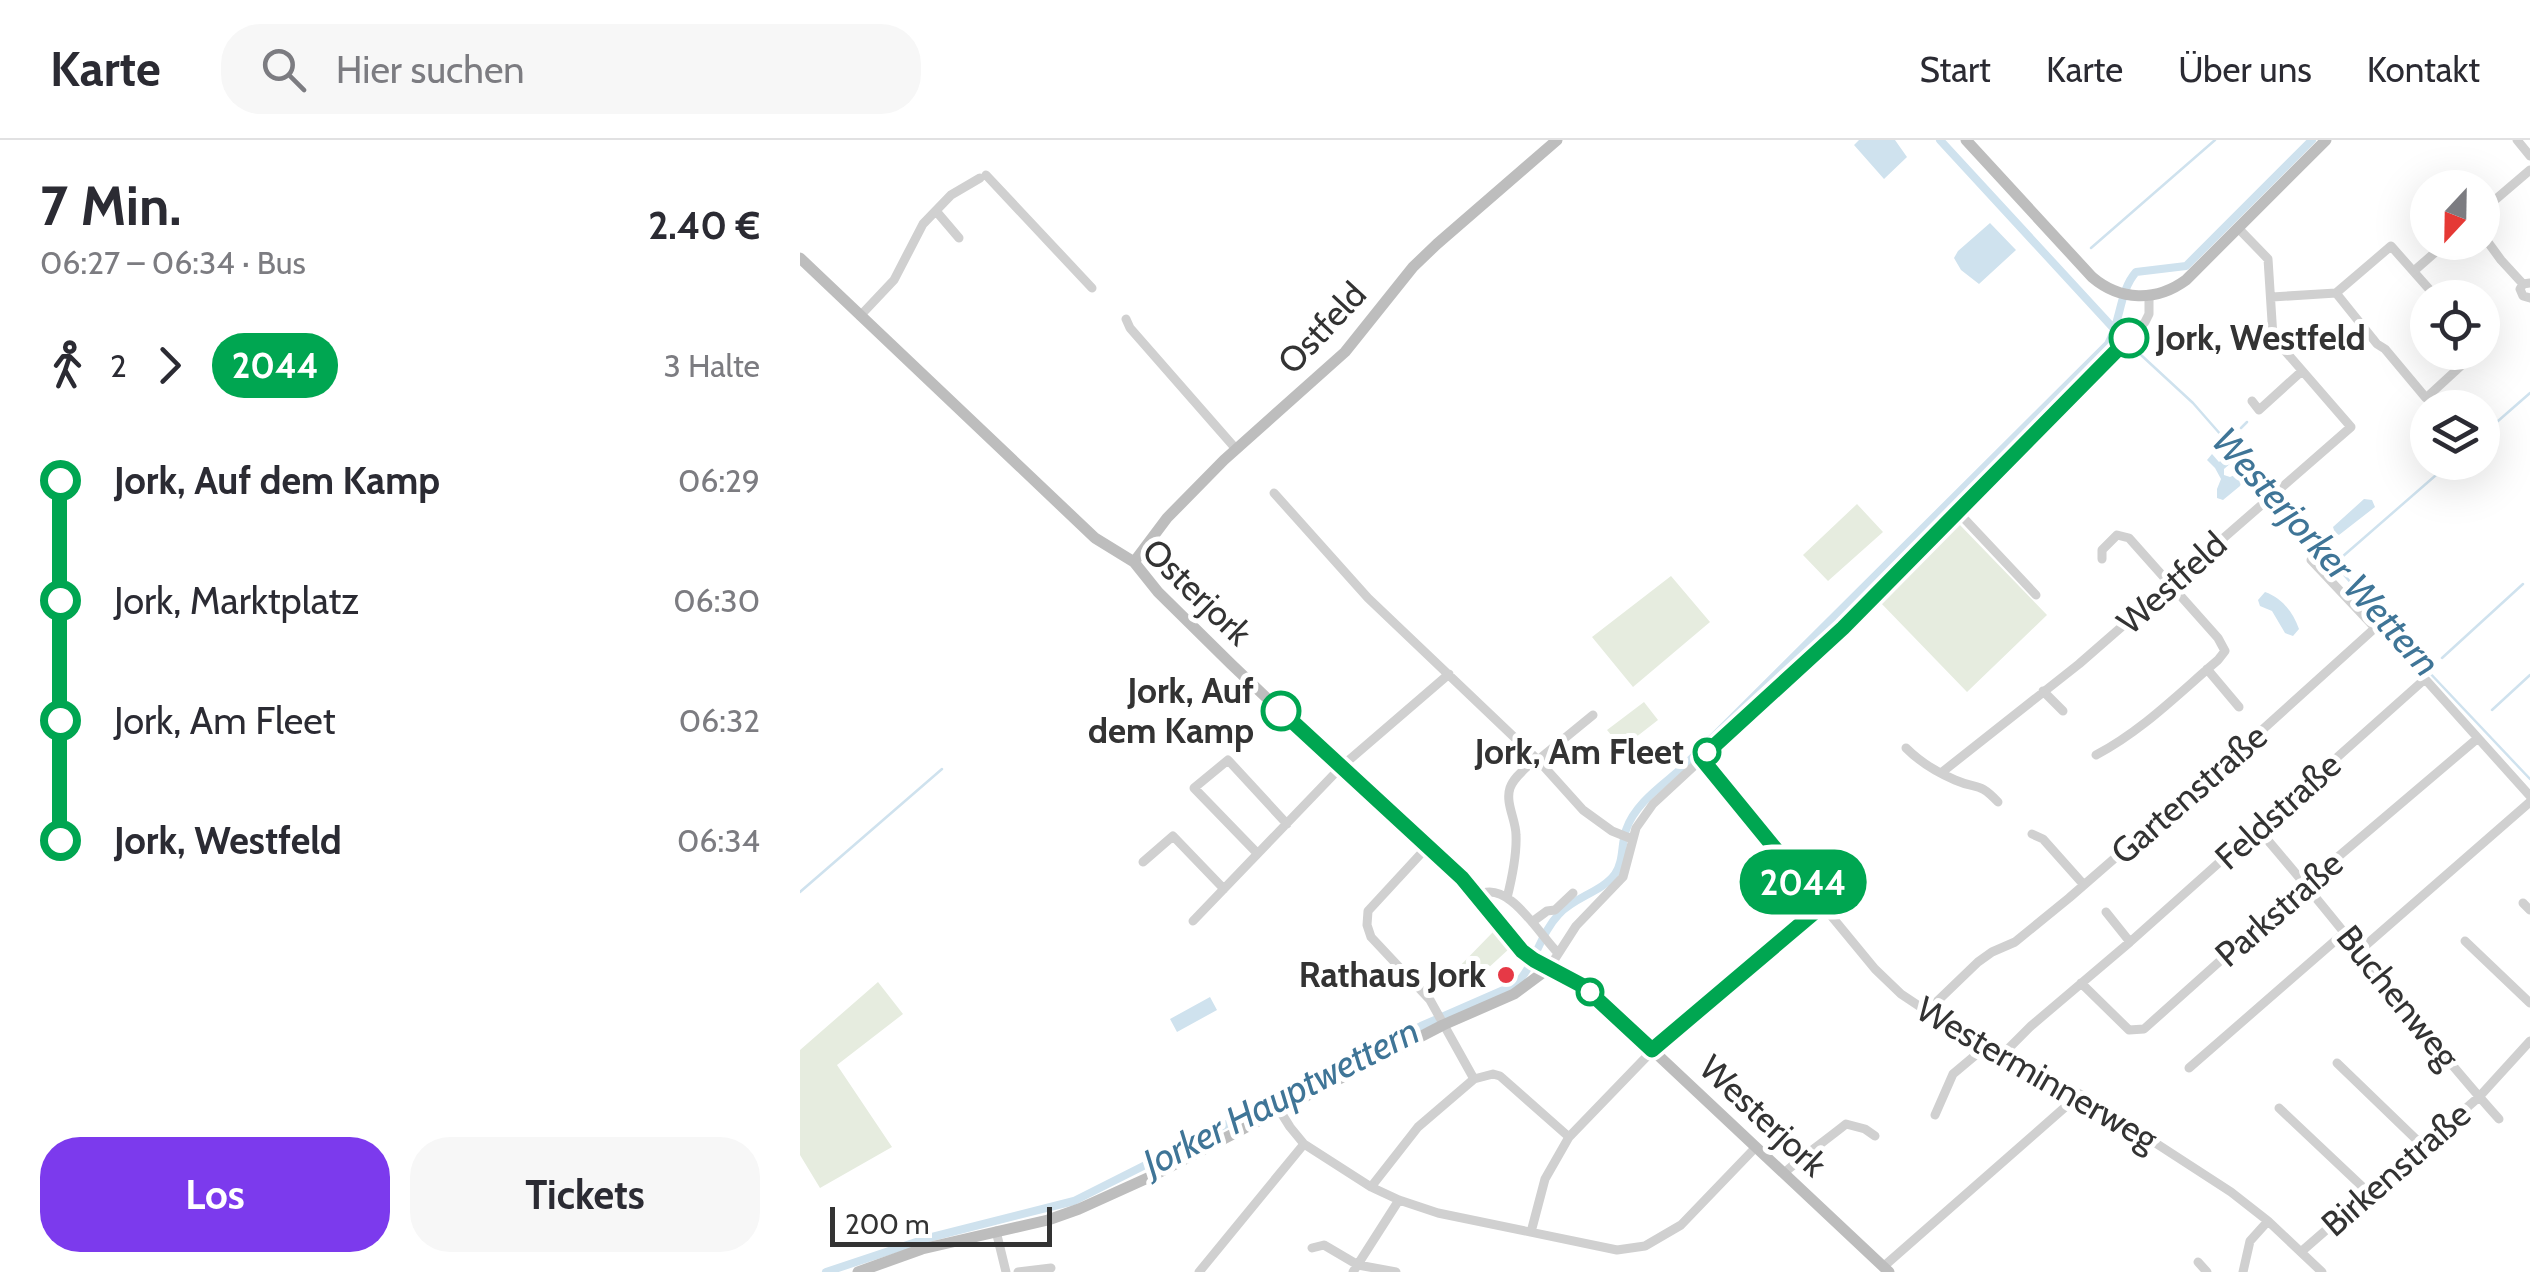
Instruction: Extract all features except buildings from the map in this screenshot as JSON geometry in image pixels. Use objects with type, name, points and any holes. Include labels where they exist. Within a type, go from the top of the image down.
[{"type":"street","name":"Ostfeld","points":[[1134,562],[1167,518],[1236,449],[1346,352],[1413,267],[1557,140]]},
{"type":"street","points":[[1966,140],[2088,273],[2104,287],[2133,296],[2148,296],[2181,284],[2326,140]]},
{"type":"street","points":[[2517,140],[2530,156]]},
{"type":"street","points":[[2500,196],[2530,170]]},
{"type":"street","points":[[860,316],[894,280],[924,224],[951,195],[983,176],[1092,288]]},
{"type":"street","points":[[936,211],[959,238]]},
{"type":"street","name":"Westfeld","points":[[1941,773],[2079,664],[2352,427],[2273,337],[2268,259],[2238,228]]},
{"type":"street","points":[[2272,297],[2336,293],[2392,246],[2422,280]]},
{"type":"street","name":"Osterjork","points":[[800,258],[1095,538],[1134,562],[1158,592],[1428,846],[1477,896],[1505,933],[1532,959],[1549,968]]},
{"type":"street","points":[[2500,259],[2526,283],[2521,294],[2530,298]]},
{"type":"street","points":[[2414,270],[2426,260]]},
{"type":"street","points":[[2336,293],[2426,398],[2456,370]]},
{"type":"street","points":[[858,1272],[922,1249],[1048,1220],[1079,1209],[1280,1111],[1440,1020],[1514,994],[1549,968],[1589,911],[1623,877],[1628,863],[1627,838],[1653,804],[1843,628],[2145,322],[2149,314],[2148,296]]},
{"type":"street","points":[[1126,318],[1130,328],[1236,449]]},
{"type":"street","points":[[2252,401],[2259,410],[2302,371]]},
{"type":"street","points":[[1274,493],[1368,598],[1537,759],[1584,810],[1627,838]]},
{"type":"street","points":[[1957,510],[2036,595]]},
{"type":"street","points":[[2096,755],[2154,718],[2224,651],[2218,638],[2129,538],[2117,536],[2102,550],[2102,558]]},
{"type":"street","name":"Gartenstraße","points":[[1926,1012],[1978,962],[2015,942],[2084,884],[2375,628],[2312,560]]},
{"type":"street","points":[[2207,669],[2239,707]]},
{"type":"street","points":[[1193,921],[1342,767],[1449,674]]},
{"type":"street","name":"Feldstraße","points":[[2002,1056],[2425,679],[2478,738]]},
{"type":"street","points":[[2043,691],[2063,711]]},
{"type":"street","points":[[1507,898],[1516,832],[1509,790],[1537,759],[1593,716]]},
{"type":"street","points":[[2358,952],[2530,799],[2478,738]]},
{"type":"street","name":"Parkstraße","points":[[2081,983],[2128,1030],[2144,1029],[2478,738]]},
{"type":"street","points":[[1906,748],[1922,764],[1960,782],[1983,786],[1998,802]]},
{"type":"street","name":"Westerminnerweg","points":[[1701,758],[1822,906],[1901,994],[1984,1048],[2080,1094],[2232,1192],[2322,1272]]},
{"type":"street","points":[[1257,853],[1194,788],[1228,760],[1287,824]]},
{"type":"street","name":"Buchenweg","points":[[2258,828],[2499,1120]]},
{"type":"street","points":[[2032,834],[2043,839],[2084,884]]},
{"type":"street","points":[[1143,862],[1173,836],[1224,889]]},
{"type":"street","points":[[1428,846],[1368,911],[1367,925],[1371,936],[1427,996],[1474,1079]]},
{"type":"street","points":[[1477,896],[1492,891],[1507,898],[1558,953]]},
{"type":"street","points":[[1532,922],[1547,911],[1556,910],[1573,892]]},
{"type":"street","points":[[1531,1232],[1545,1179],[1569,1137],[1652,1050],[1822,906]]},
{"type":"street","points":[[2106,912],[2130,942]]},
{"type":"street","points":[[2189,1068],[2344,932]]},
{"type":"street","points":[[2465,941],[2530,1003]]},
{"type":"street","name":"Westerjork","points":[[1549,968],[1583,986],[1886,1270]]},
{"type":"street","name":"Birkenstraße","points":[[2302,1251],[2479,1097],[2530,1041]]},
{"type":"street","points":[[1935,1115],[1953,1074],[1984,1048]]},
{"type":"street","points":[[2337,1063],[2422,1144]]},
{"type":"street","points":[[1371,1187],[1418,1127],[1462,1086],[1493,1074],[1569,1137]]},
{"type":"street","points":[[1886,1270],[2080,1094]]},
{"type":"street","points":[[2279,1108],[2368,1192]]},
{"type":"street","points":[[1280,1111],[1304,1144],[1371,1187],[1399,1200],[1616,1250],[1644,1246],[1681,1225],[1756,1147]]},
{"type":"street","points":[[1784,1173],[1846,1124],[1865,1128],[1875,1136]]},
{"type":"street","points":[[1198,1272],[1304,1144]]},
{"type":"street","points":[[1356,1268],[1399,1200]]},
{"type":"street","points":[[2243,1272],[2250,1241],[2268,1221]]},
{"type":"street","points":[[996,1230],[1006,1272]]},
{"type":"street","points":[[1312,1248],[1324,1245],[1356,1268],[1396,1272]]},
{"type":"street","points":[[2198,1262],[2206,1272]]},
{"type":"street","points":[[1018,1272],[1051,1268]]},
{"type":"shaded area","points":[[1857,504],[1883,532],[1828,581],[1803,555]]},
{"type":"shaded area","points":[[1959,524],[2047,615],[1967,692],[1879,601]]},
{"type":"shaded area","points":[[1671,576],[1710,622],[1633,687],[1592,637]]},
{"type":"shaded area","points":[[1644,702],[1658,720],[1622,748],[1607,730]]},
{"type":"shaded area","points":[[1493,932],[1510,948],[1463,984],[1454,972]]},
{"type":"shaded area","points":[[878,982],[903,1014],[837,1065],[892,1147],[820,1188],[800,1155],[800,1050]]},
{"type":"water","points":[[1859,140],[1895,140],[1907,157],[1884,179],[1854,145]]},
{"type":"water","points":[[1990,223],[2016,250],[1979,284],[1961,270],[1954,258]]},
{"type":"water","points":[[2212,454],[2219,462],[2224,458],[2231,463],[2224,469],[2224,475],[2237,474],[2242,481],[2223,500],[2217,498],[2221,479],[2207,460]]},
{"type":"water","points":[[2364,499],[2372,500],[2375,507],[2339,535],[2335,533],[2333,527]]},
{"type":"water","points":[[2265,592],[2290,611],[2299,629],[2293,636],[2285,633],[2272,611],[2260,606],[2258,600]]},
{"type":"water","points":[[1210,997],[1217,1010],[1177,1032],[1170,1019]]},
{"type":"waterway","points":[[1940,140],[2116,331]]},
{"type":"waterway","points":[[2091,248],[2215,140]]},
{"type":"waterway","name":"Jorker Hauptwettern","points":[[826,1272],[928,1238],[1074,1201],[1421,1026],[1515,985],[1559,914],[1615,874],[1626,830],[1643,803],[2108,344],[2126,288],[2136,272],[2186,266],[2312,140]]},
{"type":"waterway","name":"Westerjorker Wettern","points":[[2116,331],[2122,337]]},
{"type":"waterway","name":"Westerjorker Wettern","points":[[2128,343],[2193,403],[2271,492]]},
{"type":"waterway","points":[[2500,419],[2530,393]]},
{"type":"waterway","points":[[2241,428],[2247,422]]},
{"type":"waterway","points":[[2342,557],[2430,480]]},
{"type":"waterway","name":"Westerjorker Wettern","points":[[2277,498],[2427,670],[2530,779]]},
{"type":"waterway","points":[[2442,658],[2523,584]]},
{"type":"waterway","points":[[2492,710],[2530,675]]},
{"type":"waterway","points":[[800,892],[942,769]]},
{"type":"bus line","name":"2044","points":[[1281,711],[1462,878],[1522,951],[1583,986],[1652,1050],[1822,906],[1701,758],[1843,628],[2129,338]]},
{"type":"place","name":"Jork, Westfeld","points":[[2129,338]]},
{"type":"place","name":"Jork, Auf dem Kamp","points":[[1281,711]]},
{"type":"place","name":"Jork, Am Fleet","points":[[1707,752]]},
{"type":"place","name":"Rathaus Jork","points":[[1506,975]]}]
